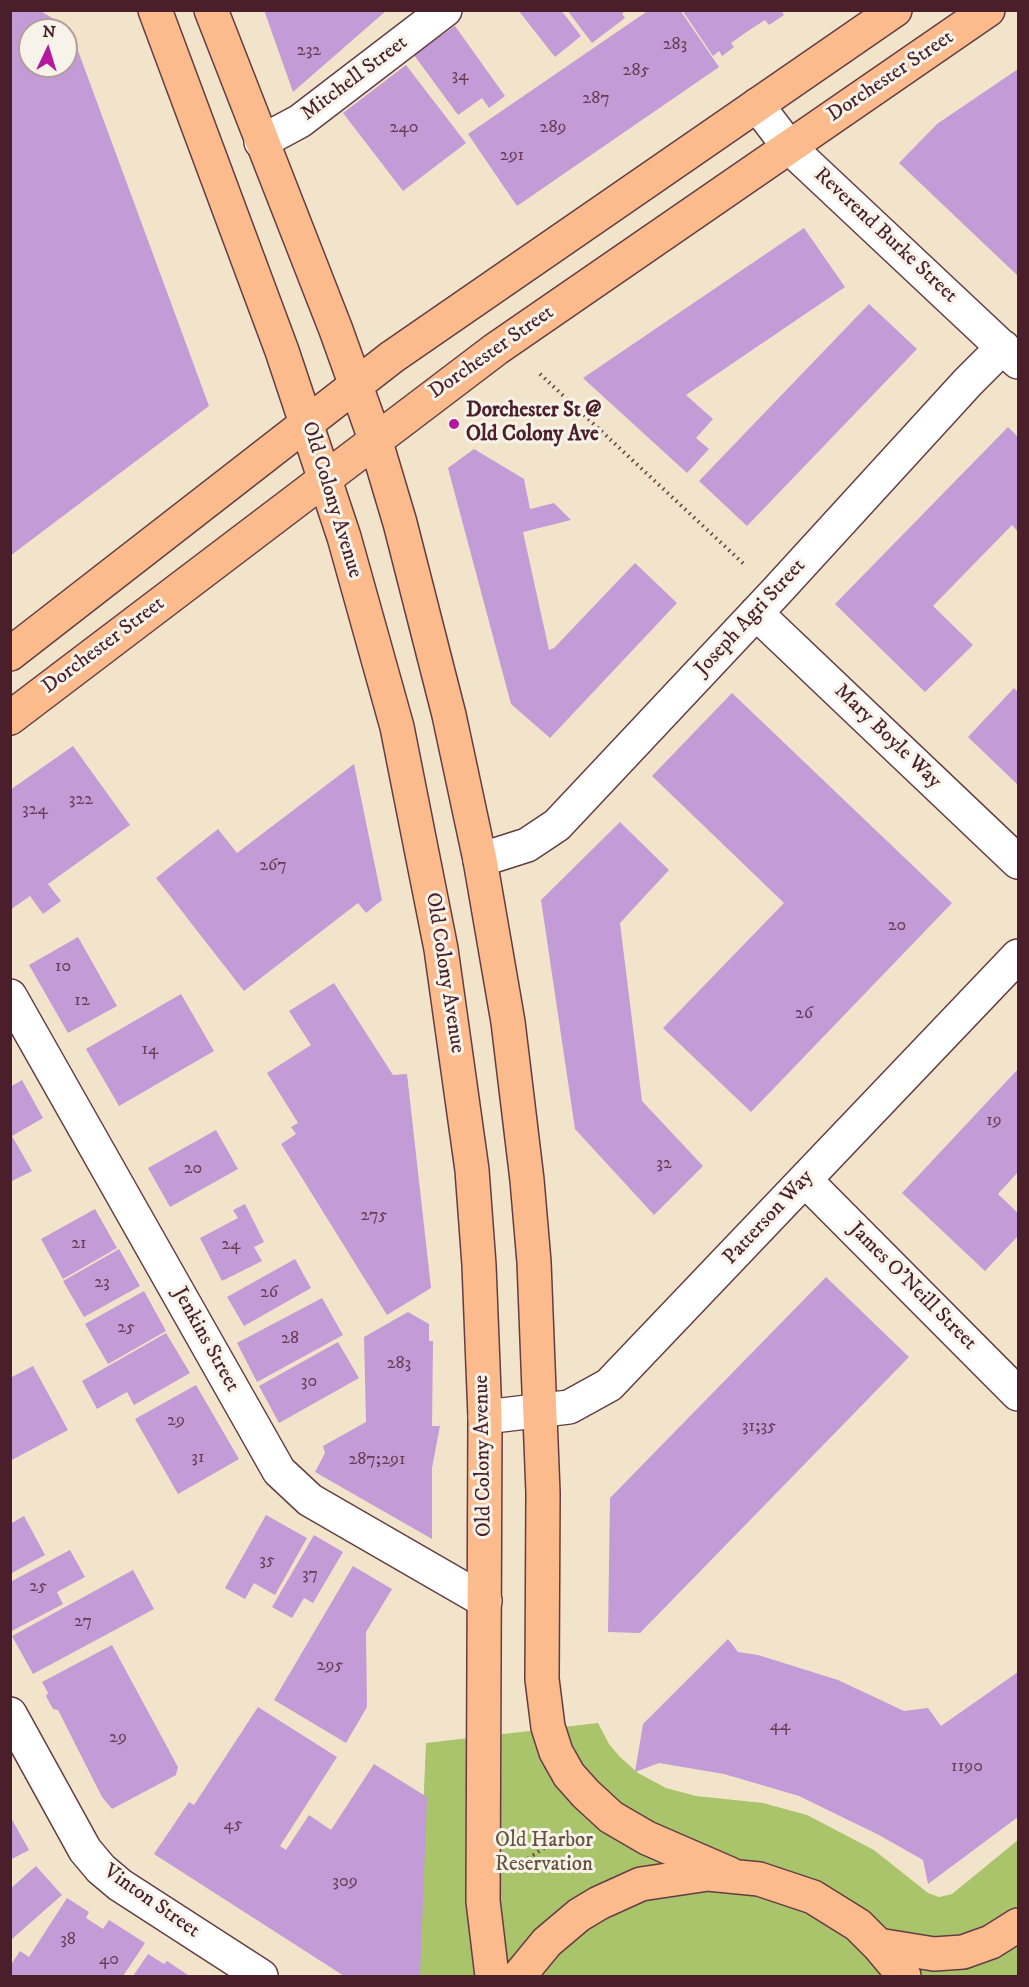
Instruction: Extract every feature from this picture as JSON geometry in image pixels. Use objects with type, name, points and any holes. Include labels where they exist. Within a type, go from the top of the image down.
[{"type":"main road","name":"Old Colony Avenue","points":[[154,10],[308,424],[370,626],[397,727],[441,949],[472,1170],[479,1265],[485,1417],[483,1901],[492,1977]]},
{"type":"main road","points":[[211,10],[375,439],[400,523],[449,715],[480,860],[508,1022],[526,1168],[534,1262],[541,1412],[542,1679],[544,1712],[556,1752],[577,1785],[611,1817],[647,1838],[730,1874],[783,1885],[813,1897],[847,1917],[878,1945],[904,1977]]},
{"type":"main road","points":[[10,654],[392,357],[895,10]]},
{"type":"main road","name":"Dorchester Street","points":[[10,718],[324,477],[496,349],[988,10]]},
{"type":"main road","points":[[79,601],[111,640]]},
{"type":"main road","points":[[519,1977],[534,1957],[562,1928],[579,1915],[619,1893],[664,1878],[730,1874]]},
{"type":"main road","points":[[878,1945],[934,1954],[963,1952],[991,1942],[1018,1925]]},
{"type":"street","name":"Mitchell Street","points":[[261,142],[300,121],[445,10]]},
{"type":"street","name":"Reverend Burke Street","points":[[757,105],[789,147],[1011,355]]},
{"type":"street","name":"Joseph Agri Street","points":[[480,860],[527,845],[557,825],[766,603],[968,382],[1011,355]]},
{"type":"street","name":"Mary Boyle Way","points":[[766,603],[1018,862]]},
{"type":"street","name":"Patterson Way","points":[[485,1417],[569,1407],[609,1385],[1018,956]]},
{"type":"street","name":"Jenkins Street","points":[[10,996],[279,1471],[310,1500],[485,1601]]},
{"type":"street","name":"James O'Neill Street","points":[[805,1179],[1018,1394]]},
{"type":"street","name":"Vinton Street","points":[[10,1714],[85,1850],[101,1869],[120,1885],[261,1977]]},
{"type":"path","points":[[540,374],[766,603]]},
{"type":"path","points":[[518,1866],[575,1828]]},
{"type":"green space","name":"Old Harbor Reservation","points":[[598,1723],[609,1744],[620,1757],[638,1773],[666,1788],[696,1796],[763,1803],[807,1815],[874,1850],[928,1893],[939,1897],[952,1894],[1018,1840],[1018,1976],[416,1976],[426,1743]]},
{"type":"building","points":[[10,10],[39,10],[52,18],[18,18],[18,78],[78,78],[78,51],[209,406],[10,556]]},
{"type":"building","points":[[264,10],[387,10],[293,92]]},
{"type":"building","points":[[518,10],[561,10],[581,36],[555,57]]},
{"type":"building","points":[[567,10],[626,10],[622,14],[625,18],[592,43]]},
{"type":"building","points":[[649,10],[680,10],[719,67],[517,206],[468,134]]},
{"type":"building","points":[[682,10],[781,10],[784,15],[769,25],[765,20],[731,43],[734,47],[722,56],[719,51],[713,56]]},
{"type":"building","points":[[455,26],[505,96],[489,108],[482,98],[458,115],[414,55]]},
{"type":"building","points":[[406,65],[466,143],[403,191],[343,113]]},
{"type":"building","points":[[1018,69],[1018,276],[899,163],[937,124]]},
{"type":"building","points":[[804,228],[845,287],[686,395],[713,419],[696,438],[709,449],[687,473],[583,378]]},
{"type":"building","points":[[869,304],[917,349],[747,526],[699,481]]},
{"type":"building","points":[[1008,427],[1018,437],[1018,532],[1012,525],[933,606],[973,645],[925,692],[835,604]]},
{"type":"building","points":[[474,449],[524,479],[530,509],[554,503],[571,520],[523,532],[549,650],[554,648],[635,563],[677,603],[550,738],[511,704],[448,468]]},
{"type":"building","points":[[1014,688],[1018,692],[1018,785],[968,737]]},
{"type":"building","points":[[732,693],[952,903],[751,1112],[663,1028],[784,903],[652,776]]},
{"type":"building","points":[[73,746],[130,825],[48,884],[61,901],[43,914],[30,896],[10,910],[10,790]]},
{"type":"building","points":[[354,764],[382,900],[366,913],[358,903],[244,991],[156,878],[218,829],[237,853]]},
{"type":"building","points":[[620,822],[669,870],[620,923],[642,1101],[703,1166],[654,1215],[575,1129],[541,900]]},
{"type":"building","points":[[78,937],[117,1006],[68,1033],[29,965]]},
{"type":"building","points":[[334,983],[393,1075],[407,1074],[431,1288],[387,1315],[281,1144],[296,1134],[291,1127],[298,1123],[267,1073],[311,1045],[289,1011]]},
{"type":"building","points":[[181,994],[214,1051],[119,1106],[86,1049]]},
{"type":"building","points":[[1018,1069],[1018,1172],[998,1194],[1018,1213],[1018,1236],[985,1271],[902,1193]]},
{"type":"building","points":[[22,1080],[43,1118],[12,1136],[32,1171],[10,1182],[10,1087]]},
{"type":"building","points":[[216,1130],[238,1169],[170,1207],[148,1168]]},
{"type":"building","points":[[245,1204],[264,1242],[254,1247],[262,1261],[222,1281],[200,1238],[238,1218],[233,1210]]},
{"type":"building","points":[[95,1209],[117,1248],[63,1279],[41,1239]]},
{"type":"building","points":[[119,1249],[140,1286],[84,1317],[63,1281]]},
{"type":"building","points":[[295,1259],[311,1288],[244,1326],[227,1297]]},
{"type":"building","points":[[826,1277],[909,1357],[640,1633],[608,1632],[610,1498]]},
{"type":"building","points":[[144,1291],[166,1331],[108,1364],[85,1324]]},
{"type":"building","points":[[322,1298],[343,1335],[257,1382],[237,1343]]},
{"type":"building","points":[[408,1312],[429,1324],[429,1341],[433,1341],[432,1426],[440,1426],[432,1468],[432,1539],[315,1472],[325,1453],[323,1446],[366,1422],[364,1337]]},
{"type":"building","points":[[166,1333],[190,1373],[134,1405],[127,1392],[97,1409],[82,1381]]},
{"type":"building","points":[[338,1342],[359,1378],[279,1423],[259,1386]]},
{"type":"building","points":[[33,1366],[68,1430],[10,1461],[10,1378]]},
{"type":"building","points":[[196,1385],[239,1459],[178,1494],[135,1419]]},
{"type":"building","points":[[266,1515],[307,1538],[275,1595],[254,1583],[245,1599],[225,1588]]},
{"type":"building","points":[[24,1516],[45,1555],[10,1574],[10,1524]]},
{"type":"building","points":[[314,1535],[343,1552],[313,1603],[304,1598],[292,1618],[272,1607]]},
{"type":"building","points":[[70,1550],[85,1577],[57,1592],[63,1604],[10,1632],[10,1582]]},
{"type":"building","points":[[353,1566],[392,1589],[366,1632],[367,1707],[346,1743],[274,1700]]},
{"type":"building","points":[[133,1570],[154,1609],[33,1674],[12,1636]]},
{"type":"building","points":[[728,1639],[738,1652],[758,1655],[838,1680],[904,1711],[928,1708],[941,1726],[1018,1672],[1018,1817],[928,1884],[923,1860],[879,1835],[799,1796],[724,1774],[659,1763],[635,1772],[643,1724]]},
{"type":"building","points":[[112,1645],[178,1767],[176,1775],[112,1809],[102,1797],[58,1710],[53,1709],[42,1682]]},
{"type":"building","points":[[258,1707],[337,1757],[280,1846],[286,1850],[309,1815],[331,1830],[374,1764],[427,1797],[420,1976],[344,1976],[154,1854],[189,1802],[194,1805]]},
{"type":"building","points":[[10,1816],[29,1850],[10,1860]]},
{"type":"building","points":[[36,1866],[62,1895],[12,1939],[10,1889]]},
{"type":"building","points":[[67,1898],[89,1912],[86,1918],[103,1929],[109,1920],[145,1943],[123,1976],[10,1976],[10,1966],[20,1951],[29,1957]]},
{"type":"building","points":[[148,1954],[164,1964],[167,1961],[188,1975],[133,1976]]},
{"type":"place","name":"Dorchester St @ Old Colony Ave","points":[[454,424]]}]
